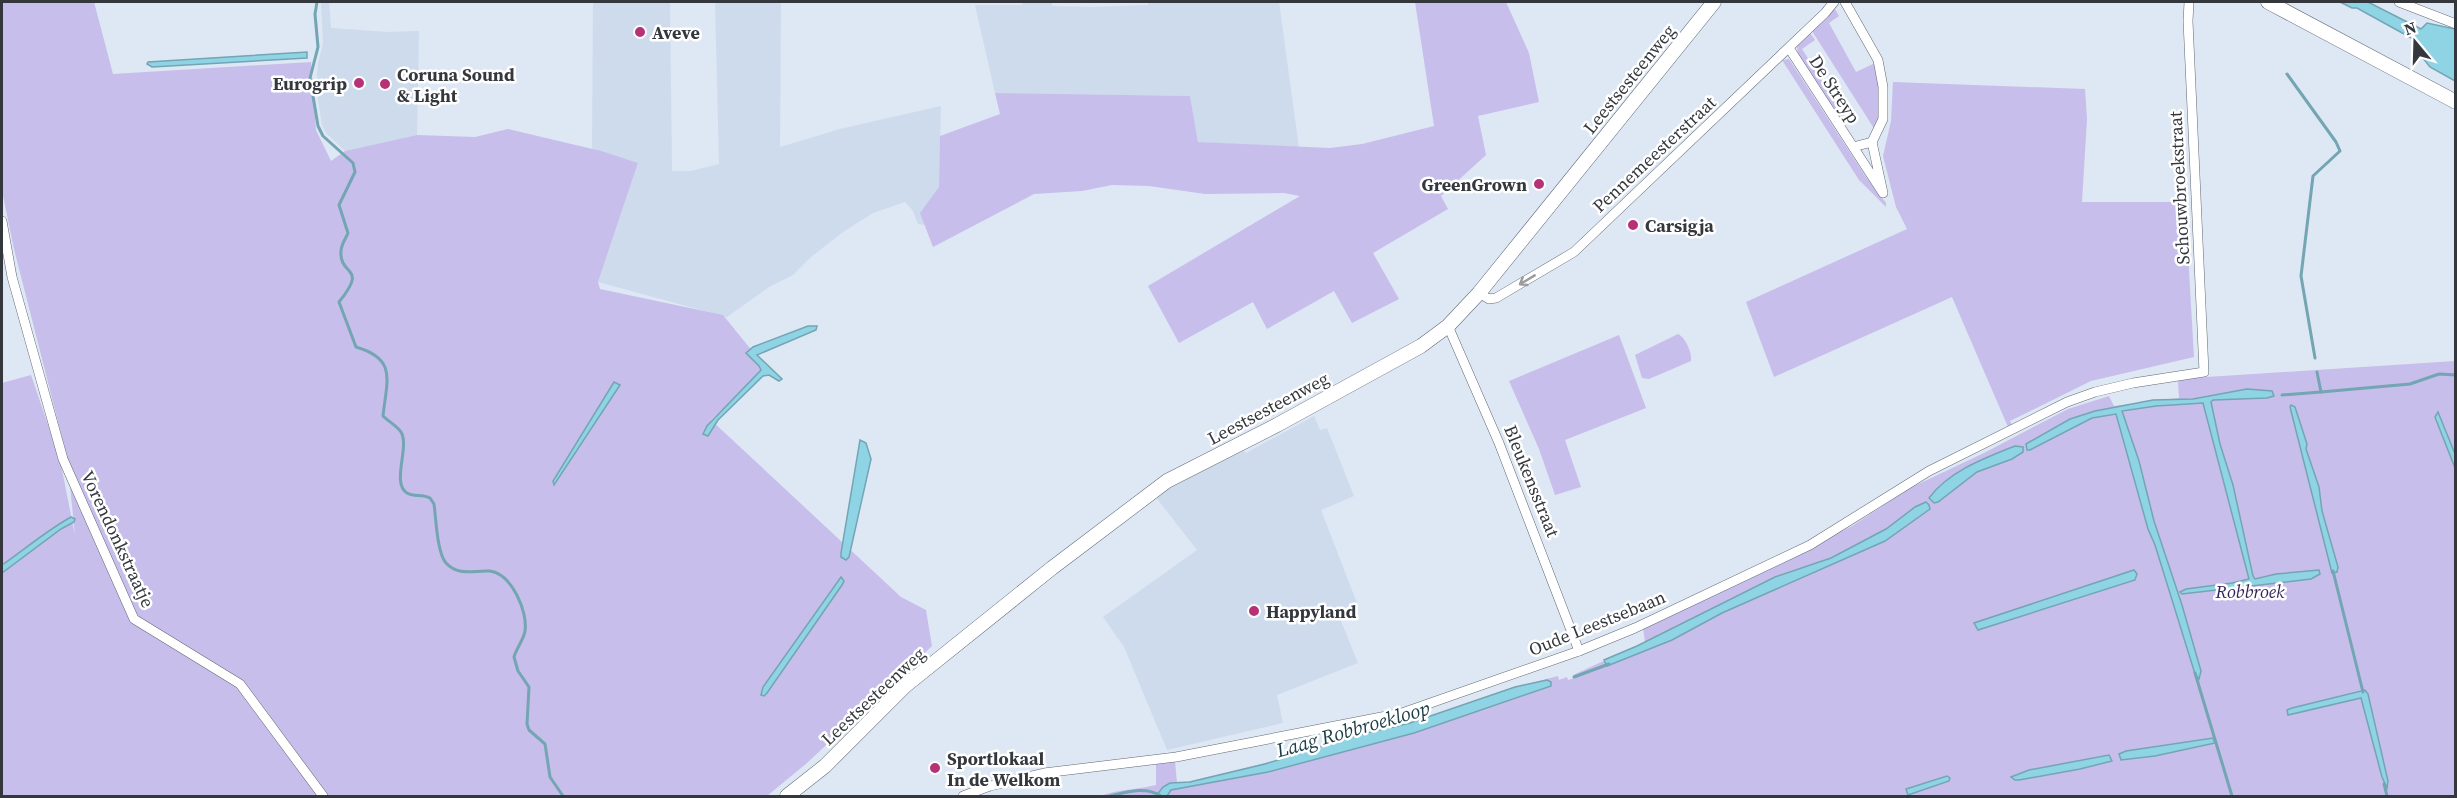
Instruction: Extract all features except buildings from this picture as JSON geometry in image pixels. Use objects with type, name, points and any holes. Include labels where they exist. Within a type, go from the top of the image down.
[{"type":"street","name":"Leestsesteenweg","points":[[787,796],[825,766],[905,686],[1052,568],[1167,481],[1376,371],[1421,346],[1448,326],[1479,293],[1714,2]]},
{"type":"street","name":"Pennemeesterstraat","points":[[1479,293],[1489,299],[1496,298],[1574,252],[1825,14],[1833,2]]},
{"type":"street","points":[[1845,2],[1878,60],[1883,87],[1883,119],[1872,142]]},
{"type":"street","name":"Schouwbroekstraat","points":[[2189,2],[2204,372]]},
{"type":"street","points":[[2268,2],[2456,102]]},
{"type":"street","points":[[2399,2],[2456,24]]},
{"type":"street","name":"De Streyp","points":[[1789,48],[1853,147],[1883,193],[1872,142],[1853,147]]},
{"type":"street","name":"Vorendonkstraatje","points":[[2,221],[12,277],[63,459],[134,619],[190,651],[240,684],[323,796]]},
{"type":"street","name":"Bleukensstraat","points":[[1448,326],[1499,443],[1580,651]]},
{"type":"street","name":"Oude Leestsebaan","points":[[963,796],[990,786],[1044,773],[1176,757],[1402,713],[1580,651],[1792,555],[1929,471],[2067,402],[2095,392],[2133,383],[2204,372]]},
{"type":"shaded area","points":[[321,2],[329,2],[331,28],[388,32],[419,31],[417,135],[345,151],[326,133],[322,125],[316,87],[318,63],[323,44]]},
{"type":"shaded area","points":[[593,2],[670,2],[672,171],[691,171],[719,164],[715,2],[781,2],[780,147],[840,129],[941,106],[938,220],[925,225],[918,224],[913,211],[905,202],[873,213],[843,232],[811,257],[793,275],[769,287],[727,317],[598,282],[638,163],[592,149]]},
{"type":"shaded area","points":[[1023,2],[1052,2],[1052,6],[1092,7],[1148,5],[1148,2],[1279,2],[1299,148],[1198,142],[1190,96],[995,93],[975,5],[1022,5]]},
{"type":"shaded area","points":[[1314,416],[1320,430],[1327,428],[1354,496],[1321,510],[1357,603],[1337,611],[1358,663],[1277,695],[1283,723],[1167,750],[1124,647],[1103,617],[1197,550],[1155,496],[1243,450],[1246,453]]},
{"type":"green space","points":[[2,2],[94,2],[113,74],[311,62],[316,130],[331,161],[345,151],[417,135],[475,137],[508,129],[601,151],[638,163],[598,282],[600,289],[723,315],[766,368],[711,420],[901,597],[926,610],[932,646],[807,763],[767,796],[2,796],[2,383],[31,375],[60,460],[75,535],[67,457],[14,249],[2,191]]},
{"type":"green space","points":[[1415,2],[1506,2],[1529,53],[1539,102],[1478,116],[1486,155],[1441,196],[1448,209],[1373,253],[1399,299],[1352,323],[1334,291],[1267,329],[1253,302],[1179,343],[1148,286],[1300,196],[1284,193],[1205,194],[1149,186],[1112,185],[1082,191],[1034,194],[933,247],[920,213],[939,187],[940,136],[1000,114],[995,93],[1190,96],[1198,142],[1330,148],[1362,144],[1434,126]]},
{"type":"green space","points":[[1835,9],[1839,16],[1829,23],[1856,72],[1875,63],[1880,97],[1875,130],[1812,31]]},
{"type":"green space","points":[[1810,33],[1815,40],[1802,49],[1844,115],[1839,119],[1798,54],[1797,46]]},
{"type":"green space","points":[[1789,59],[1866,177],[1886,203],[1886,207],[1859,180],[1782,60]]},
{"type":"green space","points":[[1893,82],[2085,89],[2087,119],[2082,202],[2185,202],[2194,357],[2091,381],[2010,421],[2012,425],[2008,427],[1952,297],[1774,377],[1746,302],[1907,229],[1896,207],[1883,156],[1891,121]]},
{"type":"green space","points":[[1678,334],[1688,346],[1691,361],[1649,379],[1642,378],[1635,355]]},
{"type":"green space","points":[[1619,335],[1646,408],[1565,440],[1581,487],[1555,495],[1539,449],[1509,381]]},
{"type":"green space","name":"Robbroek","points":[[2455,361],[2455,796],[1100,796],[1156,785],[1156,763],[1175,761],[1177,783],[1182,783],[1294,756],[1355,735],[1407,724],[1515,687],[1558,676],[1559,680],[1567,677],[1568,680],[1574,678],[1573,675],[1645,642],[1643,628],[1852,526],[1910,488],[2068,409],[2109,396],[2114,406],[2179,398],[2178,381],[2191,378]]},
{"type":"water","points":[[2340,2],[2368,2],[2421,29],[2427,23],[2455,29],[2455,81],[2430,67],[2414,47],[2415,40],[2357,8]]},
{"type":"water","points":[[307,52],[307,58],[152,67],[147,64],[148,62]]},
{"type":"water","points":[[808,326],[817,326],[816,330],[757,355],[782,379],[779,381],[769,375],[763,376],[718,420],[708,436],[703,434],[707,426],[761,370],[746,353],[753,347]]},
{"type":"water","points":[[614,382],[620,385],[554,485],[553,481]]},
{"type":"water","points":[[2247,389],[2272,391],[2274,396],[2213,400],[2211,402],[2220,444],[2233,485],[2253,576],[2255,579],[2276,574],[2319,570],[2320,574],[2311,579],[2182,594],[2180,592],[2186,589],[2249,579],[2203,403],[2122,411],[2201,671],[2199,679],[2195,674],[2148,529],[2116,414],[2092,418],[2030,450],[2027,450],[2026,444],[2070,419],[2095,411],[2153,400],[2193,399]]},
{"type":"water","points":[[2291,405],[2295,407],[2319,487],[2322,511],[2338,567],[2337,572],[2332,573]]},
{"type":"water","points":[[2438,412],[2455,454],[2455,468],[2435,417]]},
{"type":"water","points":[[860,440],[866,443],[871,459],[849,557],[846,560],[841,557],[841,553]]},
{"type":"water","points":[[2015,446],[2023,447],[2023,452],[2012,459],[1977,472],[1938,502],[1934,503],[1929,498],[1957,473]]},
{"type":"water","points":[[1926,502],[1930,509],[1885,541],[1722,613],[1672,640],[1607,666],[1604,660],[1637,646],[1775,577],[1831,558],[1886,529],[1915,507]]},
{"type":"water","points":[[71,517],[75,519],[74,522],[61,529],[2,573],[2,565]]},
{"type":"water","points":[[2134,570],[2137,574],[2135,580],[1978,630],[1974,623]]},
{"type":"water","points":[[841,577],[844,581],[842,585],[767,693],[764,696],[761,695],[763,687]]},
{"type":"water","points":[[1547,680],[1551,682],[1551,686],[1414,733],[1268,772],[1171,790],[1167,796],[1156,796],[1163,787],[1170,783],[1190,782],[1265,764],[1354,736],[1410,723],[1515,687]]},
{"type":"water","points":[[2365,690],[2368,694],[2388,781],[2387,788],[2361,698],[2288,715],[2287,710],[2292,708]]},
{"type":"water","points":[[2213,738],[2215,743],[2155,756],[2121,760],[2119,754],[2126,751]]},
{"type":"water","points":[[2109,755],[2112,761],[2080,769],[2019,780],[2011,777],[2029,770]]},
{"type":"water","points":[[1947,776],[1950,778],[1949,781],[1908,795],[1906,789]]},
{"type":"waterway","points":[[317,2],[315,14],[318,47],[310,78],[318,126],[323,136],[353,163],[355,172],[339,205],[348,233],[341,249],[342,259],[352,276],[352,282],[339,302],[356,347],[369,352],[384,364],[387,381],[383,416],[401,432],[403,439],[400,473],[403,488],[409,494],[430,498],[434,504],[439,544],[446,563],[456,570],[490,571],[498,574],[512,586],[517,595],[524,614],[525,631],[514,657],[518,671],[529,687],[527,724],[529,730],[545,744],[550,777],[563,796]]},
{"type":"waterway","points":[[2287,74],[2336,142],[2340,151],[2313,176],[2301,276],[2315,358]]},
{"type":"waterway","points":[[2317,372],[2321,392],[2410,384],[2439,374],[2456,375]]},
{"type":"waterway","points":[[2282,395],[2321,392]]},
{"type":"waterway","points":[[2333,571],[2363,692]]},
{"type":"waterway","name":"Laag Robbroekloop","points":[[1574,677],[1609,664]]},
{"type":"waterway","points":[[2195,673],[2232,796]]},
{"type":"waterway","points":[[2384,784],[2387,796]]},
{"type":"waterway","points":[[1110,796],[1142,791],[1161,796]]},
{"type":"place","name":"Aveve","points":[[640,32]]},
{"type":"place","name":"Eurogrip","points":[[359,83]]},
{"type":"place","name":"Coruna Sound & Light","points":[[385,84]]},
{"type":"place","name":"GreenGrown","points":[[1539,184]]},
{"type":"place","name":"Carsigja","points":[[1633,225]]},
{"type":"place","name":"Happyland","points":[[1254,611]]},
{"type":"place","name":"Sportlokaal In de Welkom","points":[[935,768]]}]
